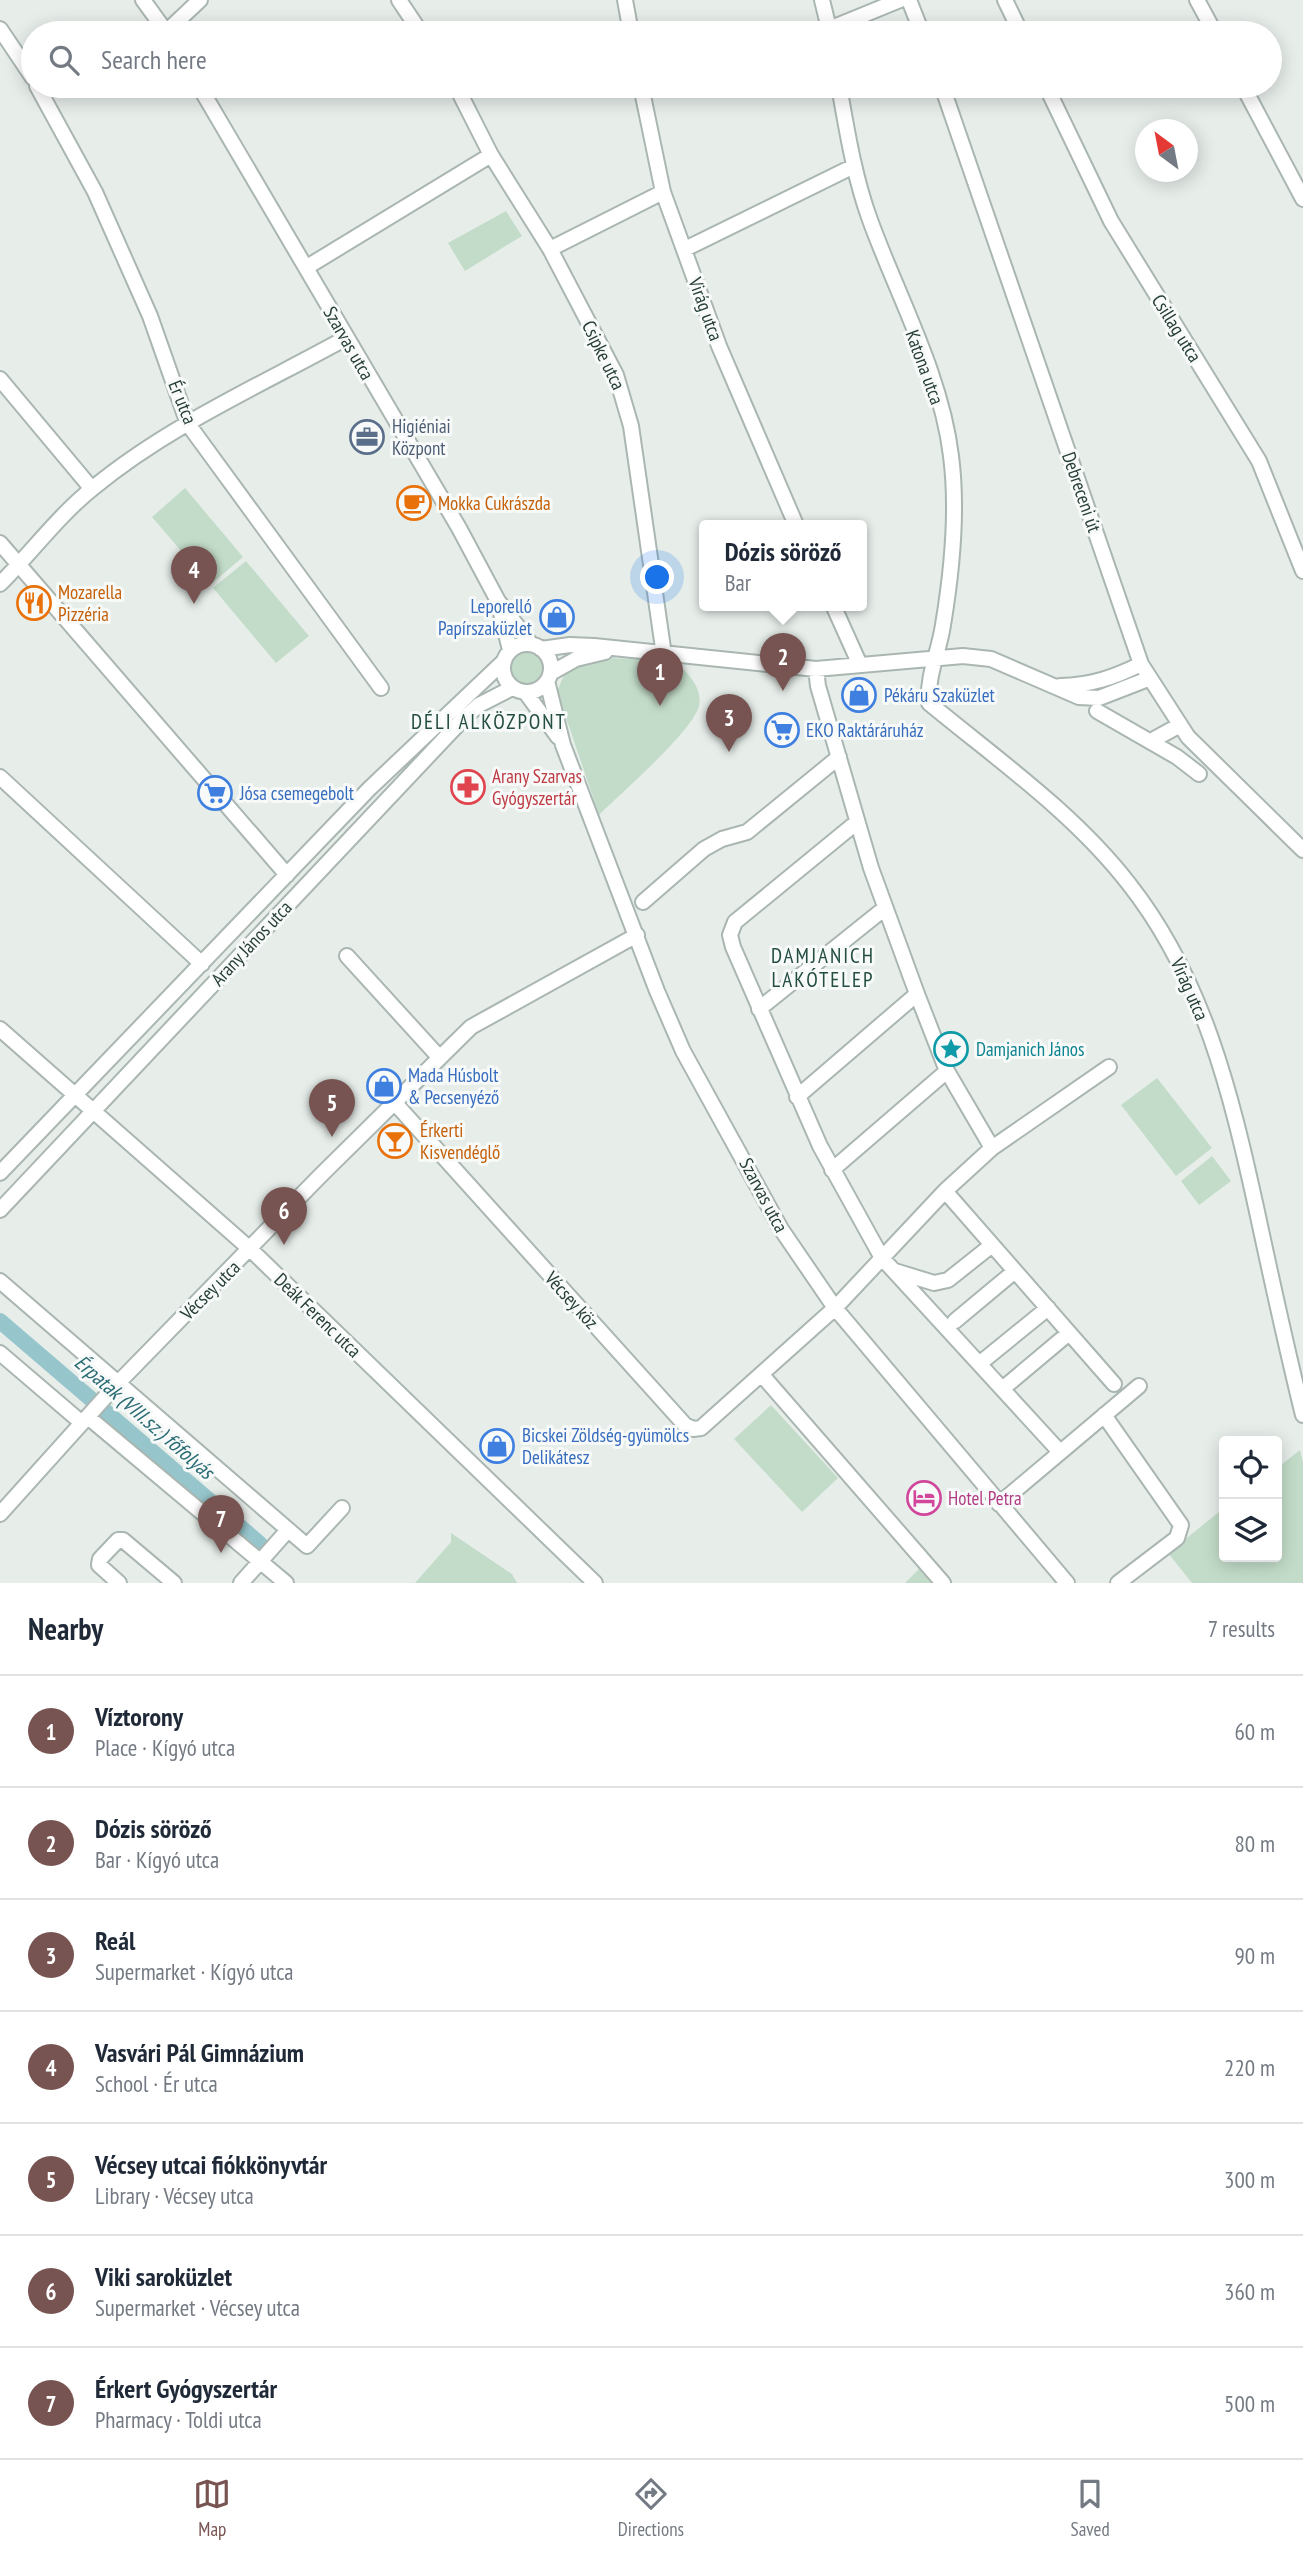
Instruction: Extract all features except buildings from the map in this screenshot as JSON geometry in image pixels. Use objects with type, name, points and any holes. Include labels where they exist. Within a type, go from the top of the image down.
[{"type":"street","points":[[143,0],[158,21]]},
{"type":"street","points":[[179,21],[200,0]]},
{"type":"street","points":[[399,0],[413,21]]},
{"type":"street","points":[[625,0],[629,21]]},
{"type":"street","points":[[822,0],[827,21]]},
{"type":"street","points":[[853,21],[900,0]]},
{"type":"street","points":[[909,0],[917,21]]},
{"type":"street","points":[[1004,0],[1015,21]]},
{"type":"street","points":[[1197,0],[1208,21]]},
{"type":"street","points":[[0,29],[21,60]]},
{"type":"street","name":"Ér utca","points":[[44,98],[95,192],[150,316],[188,424],[381,688]]},
{"type":"street","name":"Szarvas utca","points":[[206,98],[459,528],[498,601],[536,646]]},
{"type":"street","name":"Csipke utca","points":[[462,98],[491,155],[550,249],[616,375],[625,400],[664,655]]},
{"type":"street","name":"Virág utca","points":[[643,98],[663,192],[719,346],[794,520]]},
{"type":"street","name":"Katona utca","points":[[841,98],[854,166],[869,217],[934,382],[951,454],[954,502],[943,626],[935,656]]},
{"type":"street","name":"Debreceni út","points":[[946,98],[1148,679],[1188,737],[1303,850]]},
{"type":"street","name":"Csillag utca","points":[[1052,98],[1111,221],[1259,461],[1303,571]]},
{"type":"street","points":[[1249,98],[1303,199]]},
{"type":"street","points":[[307,267],[491,155]]},
{"type":"street","points":[[685,249],[854,166]]},
{"type":"street","points":[[550,249],[663,192]]},
{"type":"street","points":[[0,584],[92,489],[188,424],[346,338]]},
{"type":"street","points":[[0,379],[92,489]]},
{"type":"street","points":[[0,543],[287,875]]},
{"type":"street","name":"Szarvas utca","points":[[498,601],[506,656]]},
{"type":"street","points":[[836,611],[860,665]]},
{"type":"street","points":[[617,651],[576,659],[549,677],[541,687],[519,690],[505,679],[506,656],[520,645],[570,645],[816,669],[935,656],[991,659],[1059,686],[1079,697],[1099,698],[1148,679]]},
{"type":"street","points":[[536,646],[550,659],[549,677]]},
{"type":"street","name":"Arany János utca","points":[[0,1173],[406,752],[506,656]]},
{"type":"street","name":"Virág utca","points":[[935,656],[929,674],[929,703],[1076,825],[1129,884],[1168,941],[1205,1018],[1231,1096],[1297,1364],[1303,1415]]},
{"type":"street","points":[[1059,686],[1088,685],[1112,678],[1141,664]]},
{"type":"street","points":[[816,669],[818,686],[857,822],[885,908],[947,1071],[992,1148]]},
{"type":"street","name":"Szarvas utca","points":[[549,677],[563,745],[683,1051],[781,1229],[835,1308],[1067,1583]]},
{"type":"street","name":"Szarvas utca","points":[[519,690],[563,745]]},
{"type":"street","name":"Arany János utca","points":[[0,1210],[464,718],[485,701],[519,690]]},
{"type":"street","points":[[1097,711],[1151,741],[1199,774]]},
{"type":"street","points":[[1151,741],[1180,725]]},
{"type":"street","points":[[642,902],[704,849],[722,839],[747,832],[839,757]]},
{"type":"street","points":[[0,777],[202,964]]},
{"type":"street","points":[[857,822],[735,922],[730,936],[797,1097],[832,1170],[882,1258],[1060,1452]]},
{"type":"street","points":[[760,1009],[885,908]]},
{"type":"street","name":"Vécsey utca","points":[[0,1514],[113,1389],[471,1027],[637,935]]},
{"type":"street","points":[[347,956],[439,1057]]},
{"type":"street","points":[[797,1097],[917,994]]},
{"type":"street","name":"Deák Ferenc utca","points":[[0,1030],[250,1249],[595,1583]]},
{"type":"street","name":"Vécsey köz","points":[[394,1102],[685,1425],[693,1429],[701,1428],[835,1308],[945,1191],[992,1148],[1109,1067]]},
{"type":"street","points":[[832,1170],[947,1071]]},
{"type":"street","points":[[945,1191],[1114,1384]]},
{"type":"street","points":[[894,1271],[934,1283],[948,1280],[992,1245]]},
{"type":"street","points":[[955,1321],[1015,1271]]},
{"type":"street","points":[[0,1281],[113,1389],[307,1546],[342,1508]]},
{"type":"street","points":[[984,1360],[1048,1308]]},
{"type":"street","points":[[1007,1385],[1069,1333]]},
{"type":"street","points":[[0,1353],[88,1417],[286,1583]]},
{"type":"street","points":[[762,1375],[943,1583]]},
{"type":"street","points":[[999,1504],[1139,1385]]},
{"type":"street","points":[[1104,1415],[1181,1525],[1177,1538],[1118,1583]]},
{"type":"street","points":[[241,1583],[288,1530]]},
{"type":"street","points":[[118,1583],[99,1565],[100,1559],[118,1540],[122,1540],[174,1583]]},
{"type":"green space","points":[[506,211],[522,236],[465,271],[448,243]]},
{"type":"green space","points":[[185,488],[243,557],[210,585],[152,517]]},
{"type":"green space","points":[[246,561],[309,636],[276,663],[213,588]]},
{"type":"green space","points":[[527,650],[539,655],[544,667],[539,679],[527,684],[515,679],[510,667],[515,655]]},
{"type":"green space","points":[[572,657],[674,660],[696,686],[700,699],[694,717],[684,731],[599,815],[557,691]]},
{"type":"green space","points":[[1157,1078],[1212,1148],[1176,1176],[1121,1105]]},
{"type":"green space","points":[[1212,1156],[1231,1181],[1199,1205],[1181,1181]]},
{"type":"green space","points":[[771,1405],[838,1478],[802,1512],[734,1439]]},
{"type":"green space","points":[[1300,1450],[1303,1462],[1303,1583],[1192,1583],[1168,1553],[1219,1512],[1219,1562],[1282,1562],[1282,1464]]},
{"type":"green space","points":[[451,1533],[512,1574],[517,1583],[415,1583],[451,1542]]},
{"type":"green space","points":[[926,1562],[942,1583],[905,1583]]},
{"type":"waterway","name":"Érpatak (VIII.sz.) főfolyás","points":[[0,1321],[260,1544]]},
{"type":"place","name":"Higiéniai Központ","points":[[367,437]]},
{"type":"place","name":"Mokka Cukrászda","points":[[414,503]]},
{"type":"place","name":"Mozarella Pizzéria","points":[[34,603]]},
{"type":"place","name":"Vasvári Pál Gimnázium","points":[[194,604]]},
{"type":"place","name":"Leporelló Papírszaküzlet","points":[[557,617]]},
{"type":"place","name":"Dózis söröző","points":[[783,691]]},
{"type":"place","name":"Pékáru Szaküzlet","points":[[859,695]]},
{"type":"place","name":"Víztorony","points":[[660,706]]},
{"type":"place","name":"EKO Raktáráruház","points":[[782,730]]},
{"type":"place","name":"Reál","points":[[729,752]]},
{"type":"place","name":"Arany Szarvas Gyógyszertár","points":[[468,787]]},
{"type":"place","name":"Jósa csemegebolt","points":[[215,793]]},
{"type":"place","name":"Damjanich János","points":[[951,1049]]},
{"type":"place","name":"Mada Húsbolt & Pecsenyéző","points":[[384,1086]]},
{"type":"place","name":"Vécsey utcai fiókkönyvtár","points":[[332,1137]]},
{"type":"place","name":"Érkerti Kisvendéglő","points":[[395,1141]]},
{"type":"place","name":"Viki saroküzlet","points":[[284,1245]]},
{"type":"place","name":"Bicskei Zöldség-gyümölcs Delikátesz","points":[[497,1446]]},
{"type":"place","name":"Hotel Petra","points":[[924,1498]]},
{"type":"place","name":"Érkert Gyógyszertár","points":[[221,1553]]},
{"type":"district","name":"DÉLI ALKÖZPONT","points":[[489,722]]},
{"type":"district","name":"DAMJANICH LAKÓTELEP","points":[[823,968]]}]
